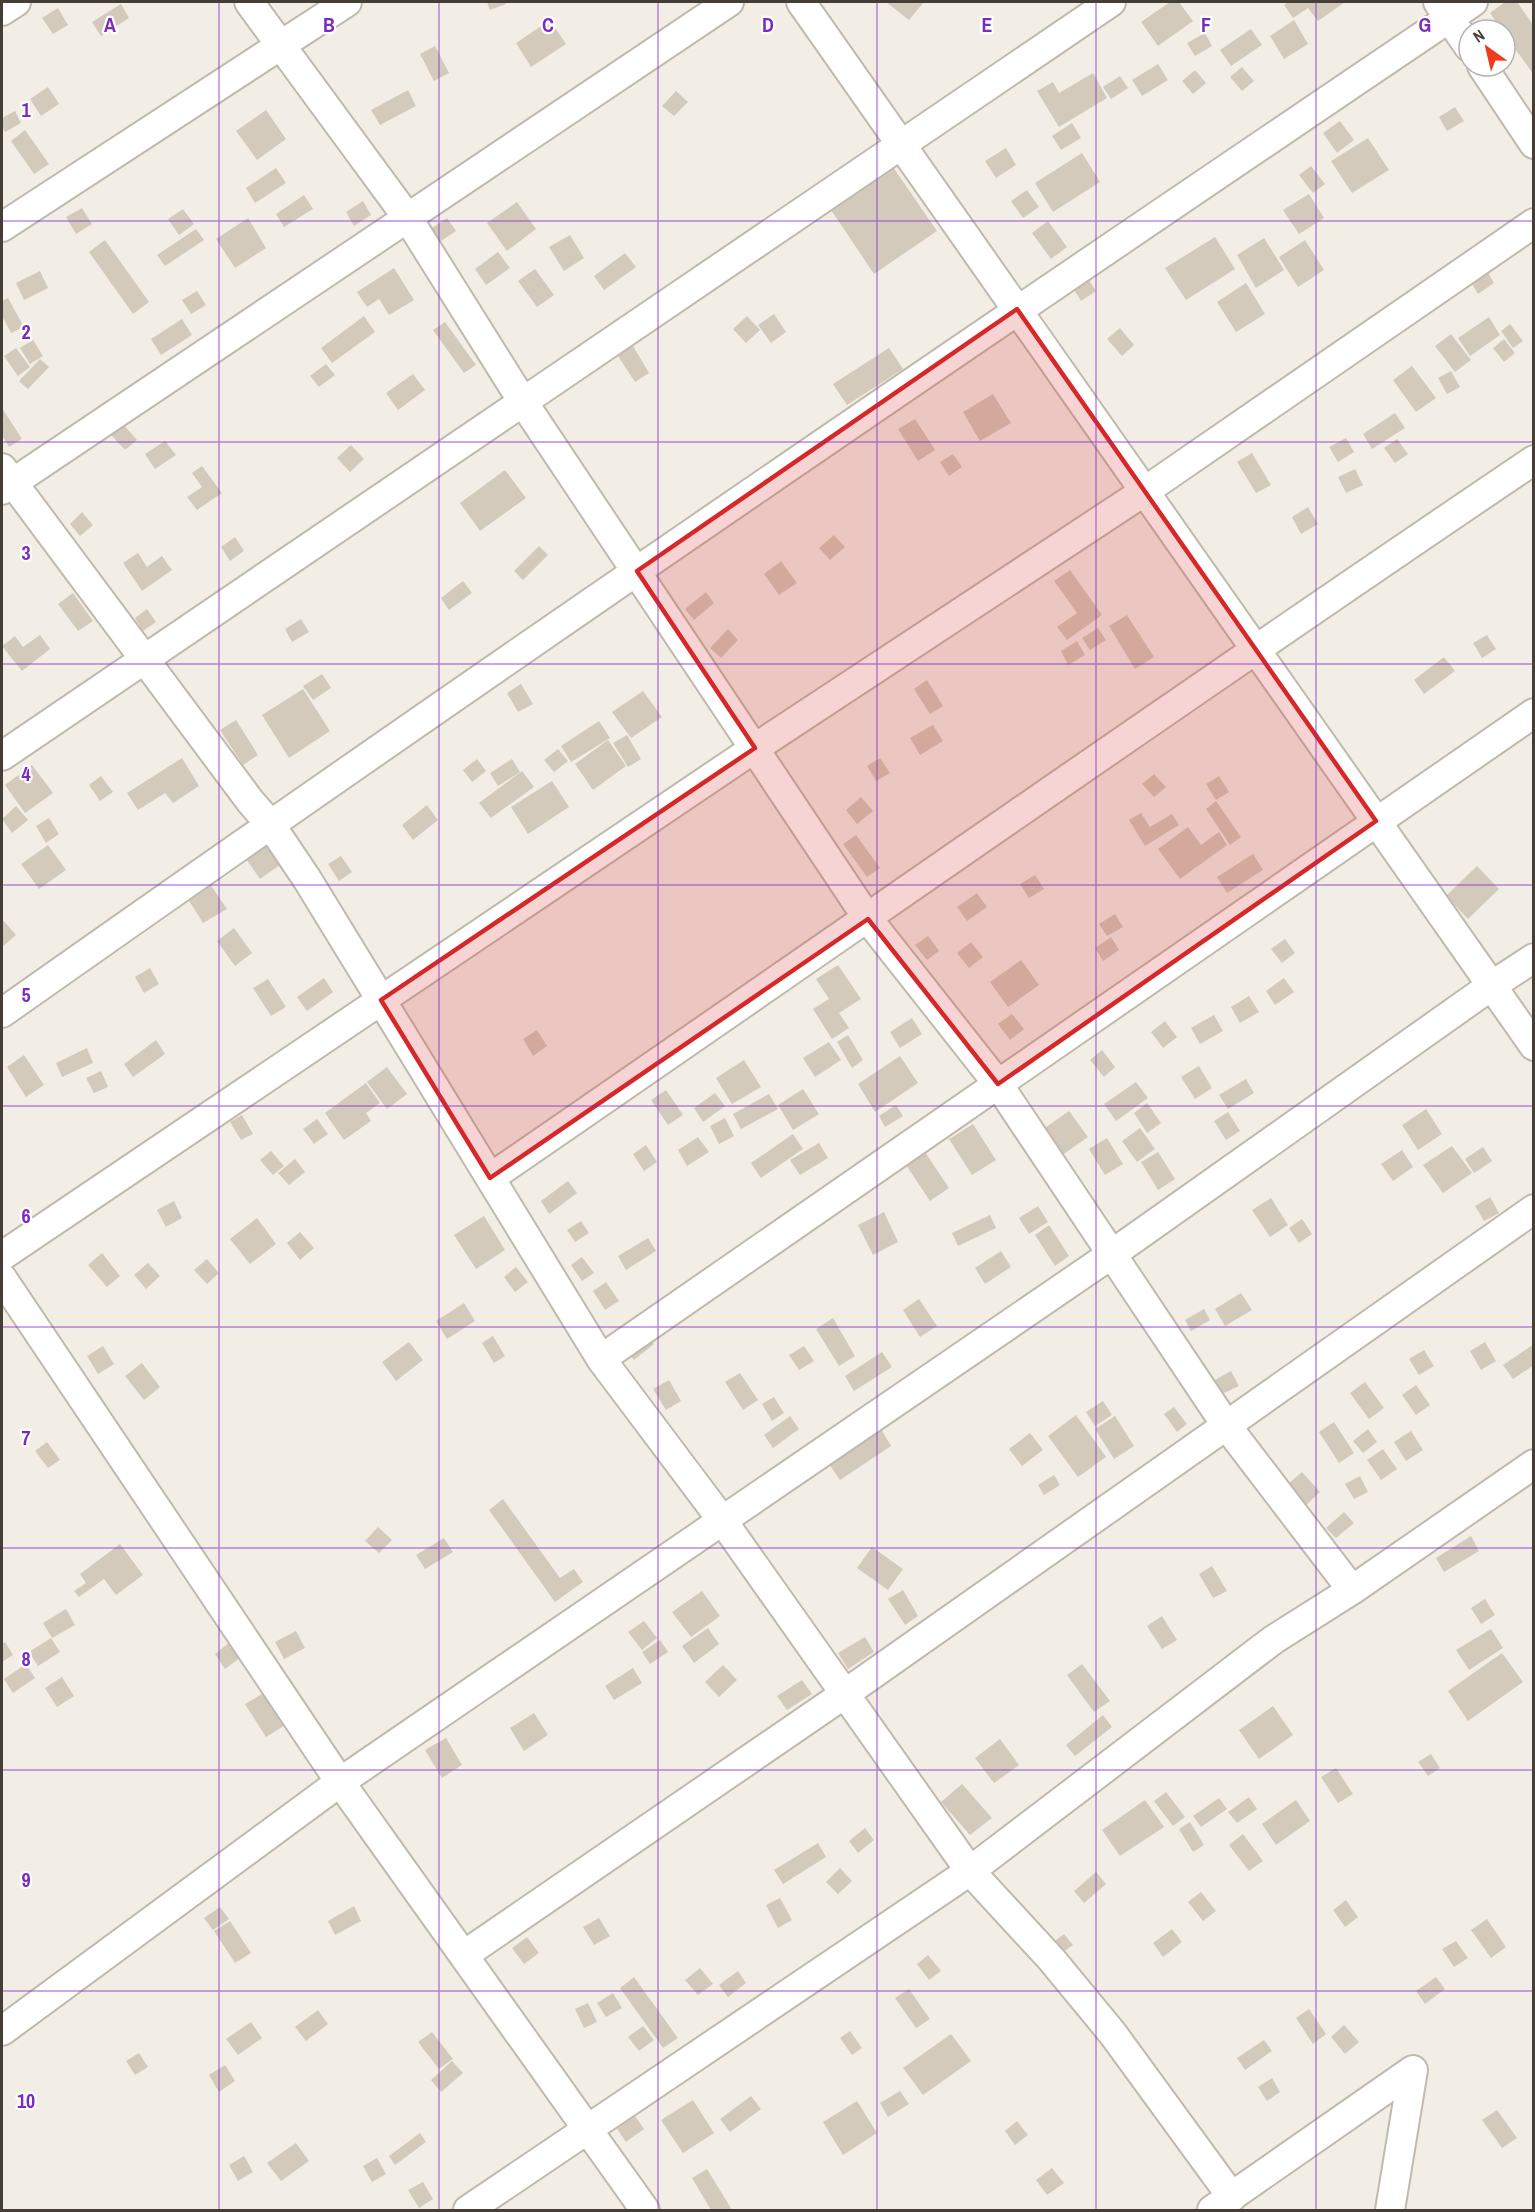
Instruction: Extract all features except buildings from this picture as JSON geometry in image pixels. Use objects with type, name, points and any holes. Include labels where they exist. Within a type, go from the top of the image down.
[{"type":"street","points":[[2,11],[16,2]]},
{"type":"street","points":[[249,2],[407,217],[523,402],[868,919],[998,1084],[1226,1425],[1352,1590]]},
{"type":"street","points":[[2,227],[346,2]]},
{"type":"street","points":[[729,2],[407,217],[5,480],[270,824],[307,879],[601,1359],[722,1520],[970,1871],[1052,1960],[1113,2034],[1222,2204],[1413,2070],[1390,2211]]},
{"type":"street","points":[[801,2],[1533,1046]]},
{"type":"street","points":[[2,756],[1111,2]]},
{"type":"street","points":[[2,1013],[270,824],[1017,309],[1444,9],[1473,2]]},
{"type":"street","points":[[1444,9],[1457,29]]},
{"type":"street","points":[[1490,78],[1533,144]]},
{"type":"street","points":[[2,1256],[755,748],[1145,491],[1533,223]]},
{"type":"street","points":[[490,1178],[868,919],[1255,648],[1533,460]]},
{"type":"street","points":[[601,1359],[1533,713]]},
{"type":"street","points":[[2,2031],[340,1782],[1112,1254],[1533,958]]},
{"type":"street","points":[[464,1955],[846,1693],[1533,1209]]},
{"type":"street","points":[[2,1278],[340,1782],[645,2211]]},
{"type":"street","points":[[468,2211],[970,1871],[1273,1640],[1352,1590],[1533,1464]]},
{"type":"highlighted area","points":[[1017,309],[1376,821],[998,1084],[868,919],[490,1178],[381,1000],[755,748],[637,571]]}]
